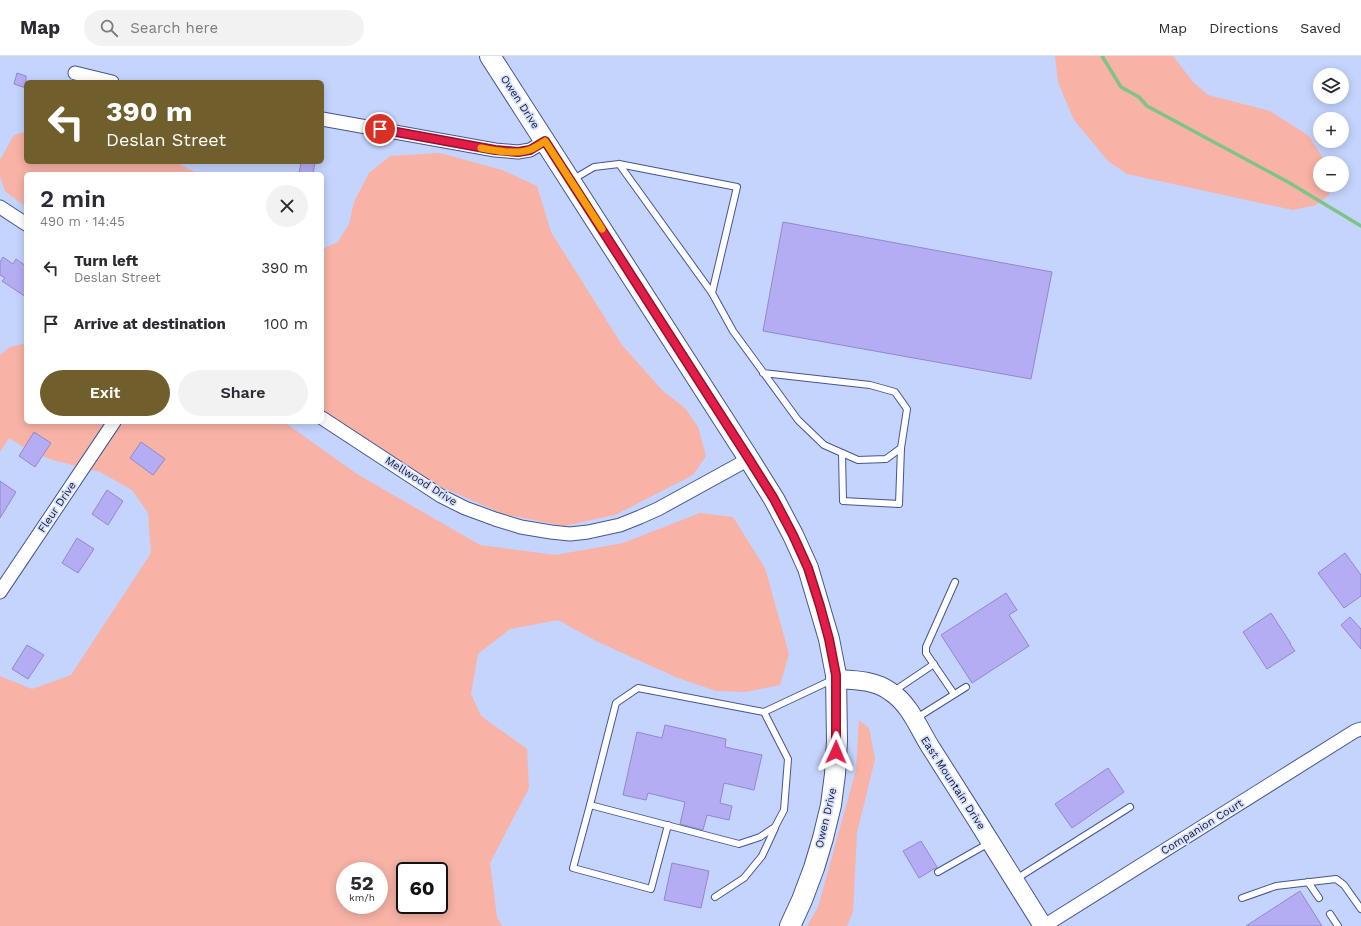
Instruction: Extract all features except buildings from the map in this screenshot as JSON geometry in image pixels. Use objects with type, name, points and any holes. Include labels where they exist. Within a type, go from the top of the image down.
[{"type":"main road","name":"Owen Drive","points":[[490,56],[774,499],[808,568],[829,639],[836,679],[837,741],[831,805],[814,868],[790,926]]},
{"type":"street","points":[[75,73],[104,80]]},
{"type":"street","points":[[324,119],[495,150],[518,152],[530,150],[545,141]]},
{"type":"street","points":[[0,207],[24,223]]},
{"type":"street","name":"Mellwood Drive","points":[[324,419],[441,496],[465,508],[521,527],[570,534],[588,532],[620,525],[634,520],[658,509],[749,459]]},
{"type":"street","name":"Fleur Drive","points":[[0,592],[113,424]]},
{"type":"street","name":"East Mountain Drive","points":[[836,679],[861,680],[882,686],[892,692],[905,705],[1044,926]]},
{"type":"street","name":"Companion Court","points":[[1044,926],[1355,731],[1361,729]]},
{"type":"lane","points":[[571,181],[594,167],[619,164],[737,187],[712,293]]},
{"type":"lane","points":[[619,164],[712,293],[733,331],[798,420],[824,445],[858,460],[886,459],[901,448]]},
{"type":"lane","points":[[763,372],[870,385],[895,392],[907,409],[901,448],[898,504],[843,501],[842,453]]},
{"type":"lane","points":[[954,694],[926,653],[926,644],[955,582]]},
{"type":"lane","points":[[892,692],[934,664]]},
{"type":"lane","points":[[668,825],[651,889],[573,868],[616,703],[638,688],[764,712],[836,679]]},
{"type":"lane","points":[[914,720],[966,686]]},
{"type":"lane","points":[[715,897],[744,878],[762,856],[784,810],[788,759],[764,712]]},
{"type":"lane","points":[[590,805],[739,844],[760,837],[775,827]]},
{"type":"lane","points":[[1014,880],[1130,807]]},
{"type":"lane","points":[[938,872],[991,842]]},
{"type":"lane","points":[[1242,898],[1276,886],[1336,879],[1344,885],[1361,909]]},
{"type":"lane","points":[[1308,882],[1319,898]]},
{"type":"lane","points":[[1330,914],[1338,926]]},
{"type":"shaded area","points":[[1055,56],[1173,56],[1193,82],[1208,95],[1270,111],[1309,136],[1313,142],[1313,148],[1317,148],[1322,156],[1313,156],[1313,192],[1329,192],[1329,195],[1316,205],[1293,210],[1127,174],[1108,161],[1074,120],[1058,82]]},
{"type":"shaded area","points":[[24,132],[24,164],[179,164],[195,172],[24,172],[24,205],[5,191],[0,176],[0,160],[14,135]]},
{"type":"shaded area","points":[[440,153],[502,170],[537,186],[551,232],[622,345],[663,391],[685,408],[698,427],[706,456],[693,475],[615,515],[564,526],[503,514],[432,483],[324,412],[324,248],[338,242],[349,224],[354,202],[369,173],[390,156]]},
{"type":"shaded area","points":[[24,344],[24,424],[287,424],[357,474],[480,545],[555,555],[623,543],[700,513],[733,517],[765,568],[789,654],[780,685],[745,692],[716,691],[678,678],[598,642],[558,620],[510,629],[478,654],[471,694],[481,716],[527,749],[529,788],[490,863],[497,917],[502,926],[0,926],[0,676],[32,689],[71,675],[151,553],[148,513],[132,490],[100,472],[53,460],[30,451],[9,438],[0,452],[0,355],[10,347]]},
{"type":"shaded area","points":[[859,720],[869,728],[875,759],[857,833],[853,912],[847,926],[807,926],[818,907],[856,770]]},
{"type":"waterway","points":[[1102,56],[1121,87],[1139,97],[1147,106],[1288,182],[1361,226]]},
{"type":"slow traffic","points":[[481,148],[518,152],[530,150],[545,141],[602,229]]},
{"type":"route","points":[[380,129],[495,150],[518,152],[530,150],[545,141],[749,459],[774,499],[793,535],[808,568],[829,639],[836,675],[836,752]]}]
